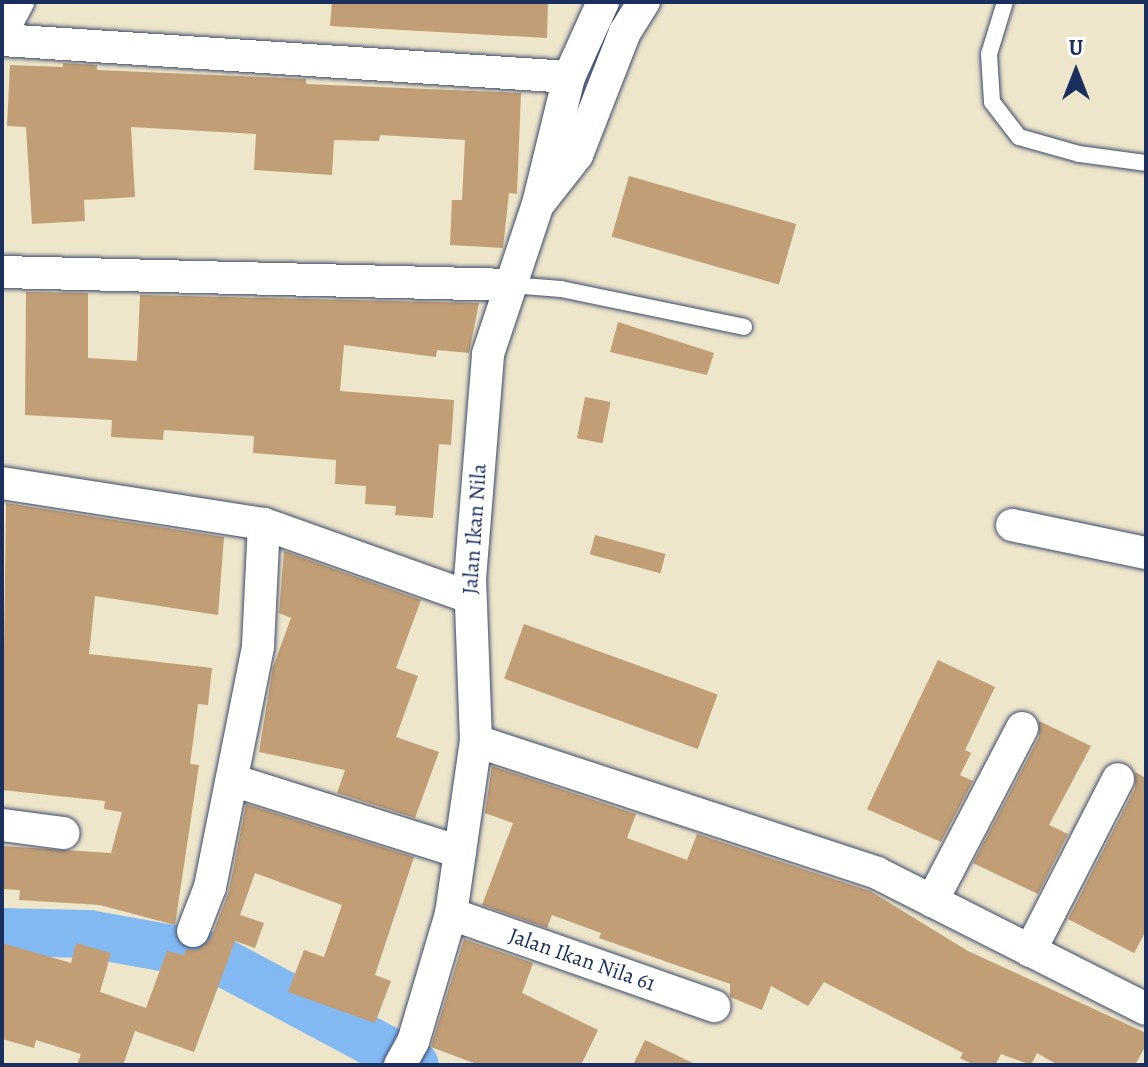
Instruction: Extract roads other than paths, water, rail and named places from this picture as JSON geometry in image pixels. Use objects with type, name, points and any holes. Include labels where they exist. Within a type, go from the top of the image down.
[{"type":"street","points":[[2,32],[18,2]]},
{"type":"street","name":"Jalan Ikan Nila","points":[[406,1053],[451,914],[476,741],[469,597],[488,354],[538,204],[569,77],[603,2]]},
{"type":"street","points":[[538,204],[577,155],[625,32],[644,2]]},
{"type":"street","points":[[2,40],[569,77]]},
{"type":"street","points":[[2,272],[511,285]]},
{"type":"street","points":[[2,483],[264,524],[469,597]]},
{"type":"street","points":[[193,931],[210,887],[258,646],[264,524]]},
{"type":"street","points":[[1012,525],[1146,553]]},
{"type":"street","points":[[932,901],[1022,728]]},
{"type":"street","points":[[476,741],[782,839],[877,873],[1146,1009]]},
{"type":"street","points":[[1030,951],[1118,779]]},
{"type":"street","points":[[232,780],[460,852]]},
{"type":"street","points":[[2,825],[63,833]]},
{"type":"street","name":"Jalan Ikan Nila 61","points":[[451,914],[714,1006]]},
{"type":"lane","points":[[1005,2],[989,54],[992,102],[1019,137],[1079,154],[1146,163]]},
{"type":"lane","points":[[511,285],[561,289],[744,327]]},
{"type":"waterway","points":[[2,932],[89,934],[211,956],[415,1065]]}]
